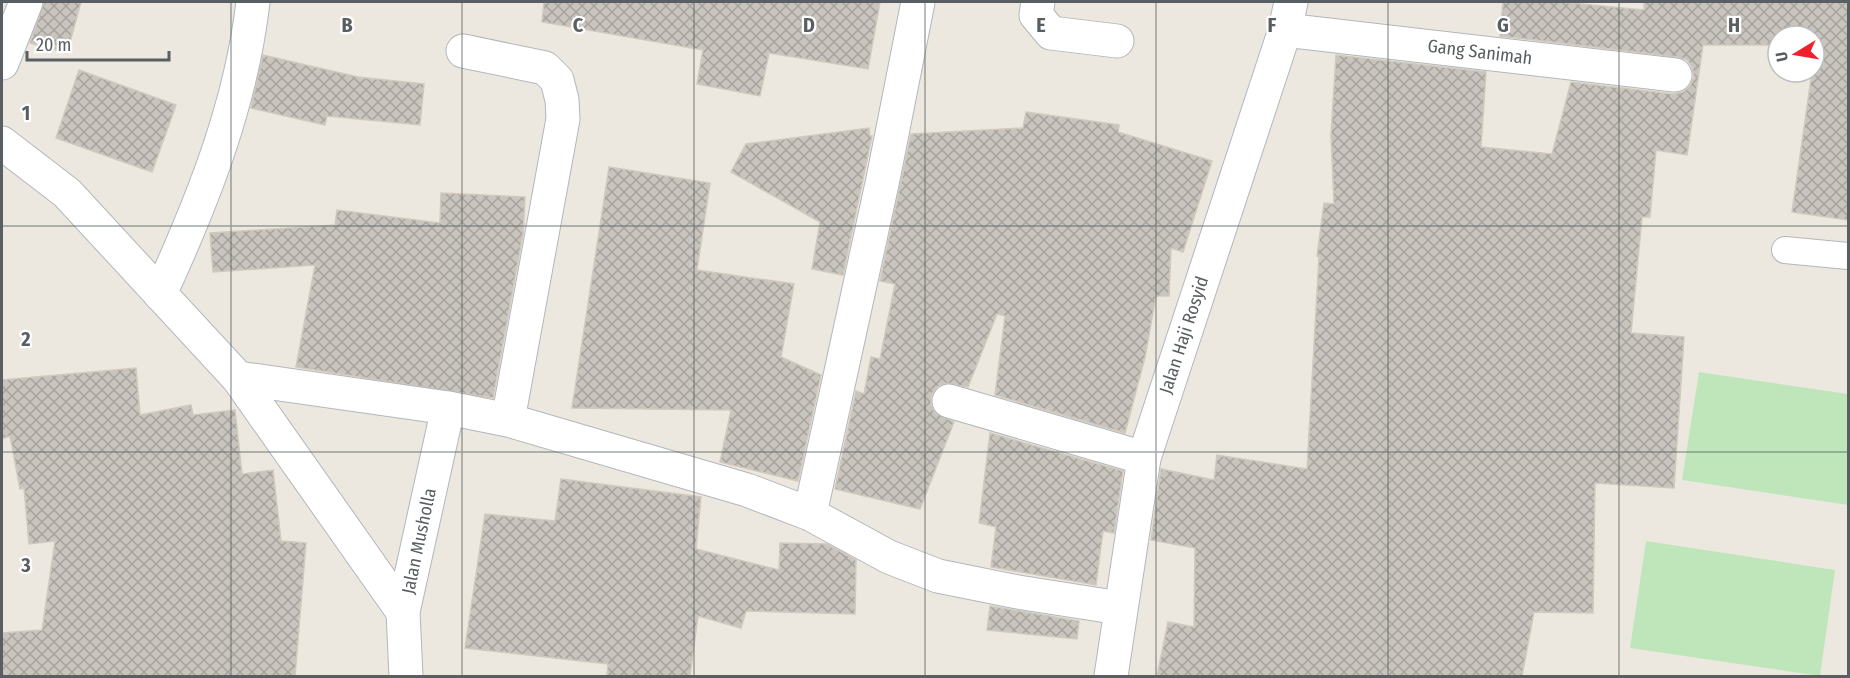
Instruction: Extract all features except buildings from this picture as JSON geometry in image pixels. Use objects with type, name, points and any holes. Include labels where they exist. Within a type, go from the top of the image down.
[{"type":"street","points":[[2,63],[26,2]]},
{"type":"street","points":[[160,294],[199,210],[227,124],[248,45],[253,2]]},
{"type":"street","points":[[810,514],[883,179],[918,2]]},
{"type":"street","points":[[1038,2],[1036,15],[1051,33],[1117,41]]},
{"type":"street","name":"Gang Sanimah","points":[[1288,16],[1675,75]]},
{"type":"street","name":"Jalan Haji Rosyid","points":[[1111,676],[1144,458],[1288,16]]},
{"type":"street","points":[[463,51],[545,68],[557,80],[562,99],[563,119],[508,420]]},
{"type":"street","points":[[2,143],[67,193],[111,237],[238,378],[403,612]]},
{"type":"street","points":[[238,378],[448,408],[508,420],[747,489],[810,514],[888,557],[938,576],[1018,592],[1120,608]]},
{"type":"street","points":[[949,401],[1144,458]]},
{"type":"street","name":"Jalan Musholla","points":[[406,676],[403,612],[448,408]]},
{"type":"lane","points":[[1785,250],[1848,256]]},
{"type":"green space","points":[[1699,372],[1848,394],[1848,505],[1682,480]]},
{"type":"green space","points":[[1646,541],[1835,570],[1820,676],[1630,648]]}]
